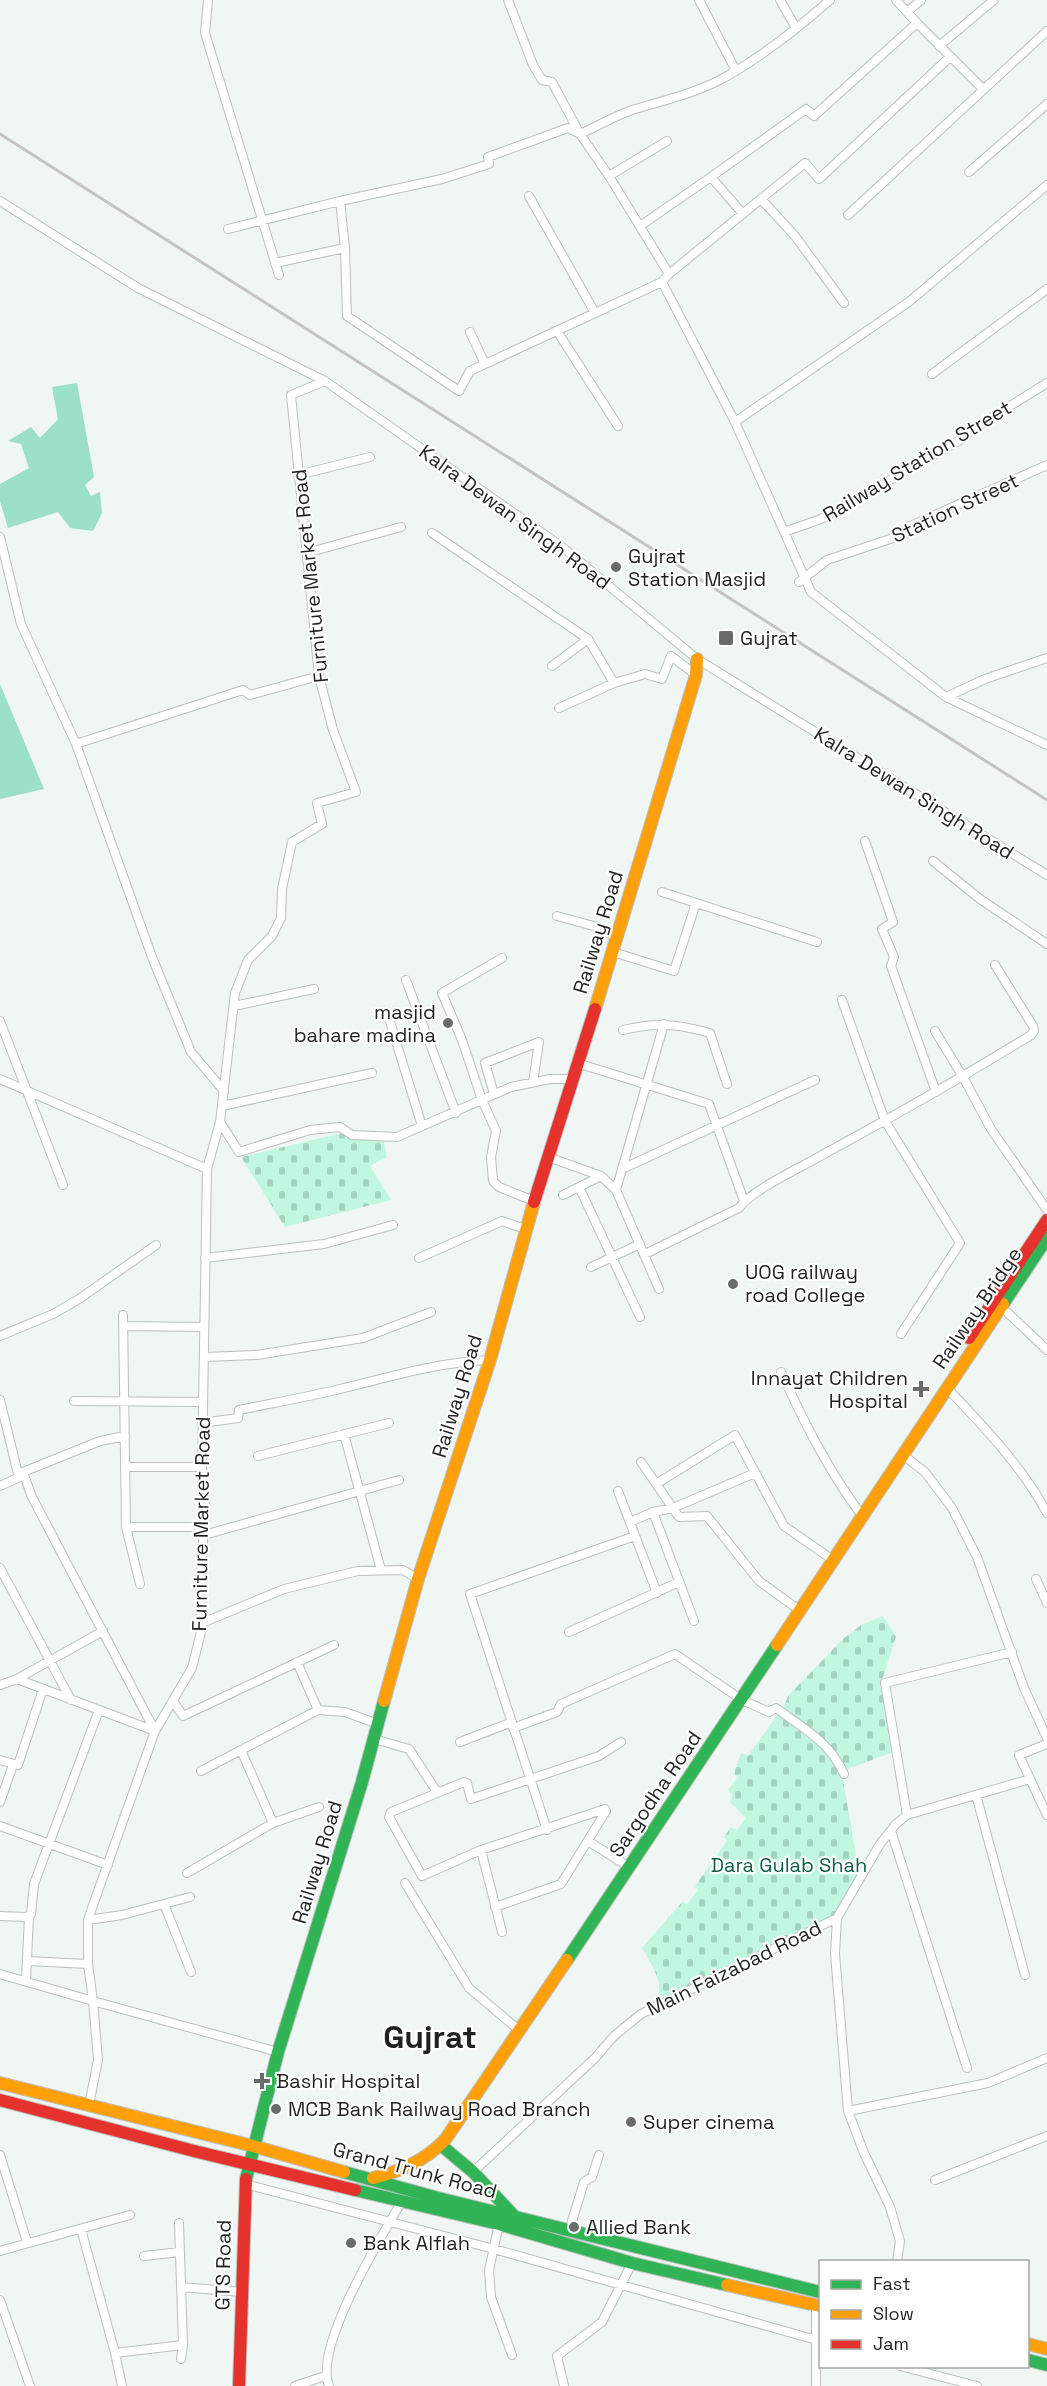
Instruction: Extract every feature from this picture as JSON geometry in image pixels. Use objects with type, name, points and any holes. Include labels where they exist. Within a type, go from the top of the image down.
[{"type":"main road","name":"Railway Road","points":[[254,2146],[278,2052],[374,1739],[418,1579],[490,1360],[525,1229],[618,938],[696,675],[697,659]]},
{"type":"main road","points":[[946,1396],[942,1385],[949,1371],[1047,1220]]},
{"type":"main road","name":"Railway Bridge","points":[[946,1396],[1047,1238]]},
{"type":"main road","points":[[946,1396],[1008,1313],[1047,1254]]},
{"type":"main road","name":"Sargodha Road","points":[[373,2178],[394,2174],[421,2162],[442,2146],[742,1700],[862,1516],[946,1396]]},
{"type":"main road","name":"Grand Trunk Road","points":[[0,2083],[254,2146],[438,2198],[819,2292]]},
{"type":"main road","name":"Grand Trunk Road","points":[[0,2100],[248,2164],[499,2224],[632,2264],[818,2305]]},
{"type":"main road","name":"GTS Road","points":[[239,2386],[245,2184],[254,2146]]},
{"type":"main road","points":[[442,2146],[473,2172],[515,2217]]},
{"type":"main road","points":[[1029,2344],[1047,2349]]},
{"type":"main road","points":[[1029,2360],[1047,2365]]},
{"type":"street","points":[[208,0],[205,33],[279,275]]},
{"type":"street","points":[[508,0],[533,66],[542,80],[552,82],[580,134],[609,176],[669,274]]},
{"type":"street","points":[[699,0],[736,71]]},
{"type":"street","points":[[780,0],[796,28]]},
{"type":"street","points":[[580,134],[632,110],[673,99],[736,71],[796,28],[830,0]]},
{"type":"street","points":[[896,0],[983,89]]},
{"type":"street","points":[[907,12],[921,0]]},
{"type":"street","points":[[939,46],[994,0]]},
{"type":"street","points":[[640,226],[806,109],[814,116],[917,23]]},
{"type":"street","points":[[848,215],[1047,31]]},
{"type":"street","points":[[340,201],[345,248],[347,316],[459,391],[470,371],[662,282],[805,163],[819,179],[950,57]]},
{"type":"street","points":[[969,172],[1047,104]]},
{"type":"street","points":[[228,229],[442,179],[489,164],[488,156],[568,128],[580,134]]},
{"type":"street","points":[[609,176],[667,141]]},
{"type":"street","points":[[711,177],[743,214]]},
{"type":"street","points":[[735,422],[910,301],[1047,185]]},
{"type":"street","points":[[529,196],[595,313]]},
{"type":"street","points":[[761,200],[795,236],[844,303]]},
{"type":"street","name":"Kalra Dewan Singh Road","points":[[0,201],[138,288],[326,381],[561,546],[697,659],[1047,875]]},
{"type":"street","points":[[276,263],[345,248]]},
{"type":"street","points":[[662,282],[735,422],[784,532],[802,580],[811,592],[946,697],[1047,745]]},
{"type":"street","points":[[932,374],[1047,289]]},
{"type":"street","points":[[557,331],[618,426]]},
{"type":"street","points":[[470,332],[485,364]]},
{"type":"street","name":"Furniture Market Road","points":[[89,2105],[98,2060],[88,1964],[88,1920],[155,1731],[192,1668],[202,1623],[200,1596],[204,1535],[202,1423],[207,1169],[222,1106],[236,993],[248,960],[272,936],[281,918],[282,889],[291,842],[322,824],[317,803],[356,792],[333,730],[319,675],[291,394],[326,381]]},
{"type":"street","name":"Railway Station Street","points":[[784,532],[821,519],[954,444],[970,431],[1047,383]]},
{"type":"street","points":[[298,475],[370,458]]},
{"type":"street","name":"Station Street","points":[[802,580],[827,560],[911,532],[908,527],[1047,465]]},
{"type":"street","points":[[306,553],[401,527]]},
{"type":"street","points":[[432,533],[588,639],[614,683]]},
{"type":"street","points":[[0,537],[21,624],[76,744],[152,957],[183,1035],[191,1052],[224,1091]]},
{"type":"street","points":[[552,666],[588,639]]},
{"type":"street","points":[[559,708],[614,683],[645,675],[662,679],[671,656],[696,675]]},
{"type":"street","points":[[946,697],[985,680],[1047,658]]},
{"type":"street","points":[[76,744],[243,690],[250,695],[319,675]]},
{"type":"street","points":[[865,841],[893,922],[882,929],[894,957],[891,966],[936,1092]]},
{"type":"street","points":[[933,861],[980,898],[1047,944]]},
{"type":"street","points":[[662,892],[817,942]]},
{"type":"street","points":[[613,952],[674,970],[696,903]]},
{"type":"street","points":[[557,916],[597,927],[618,938]]},
{"type":"street","points":[[502,958],[442,993],[496,1131],[491,1157],[493,1181],[499,1187],[534,1201]]},
{"type":"street","points":[[645,1254],[739,1208],[744,1201],[963,1077],[1031,1035],[1034,1031],[995,965]]},
{"type":"street","points":[[406,980],[456,1113]]},
{"type":"street","points":[[234,1006],[314,989]]},
{"type":"street","points":[[842,1000],[885,1121],[960,1243],[901,1335]]},
{"type":"street","points":[[387,1012],[422,1125]]},
{"type":"street","points":[[0,1021],[63,1185]]},
{"type":"street","points":[[623,1030],[648,1024],[664,1024],[689,1027],[710,1033],[727,1084]]},
{"type":"street","points":[[616,1190],[664,1024]]},
{"type":"street","points":[[935,1031],[991,1129],[1047,1210]]},
{"type":"street","points":[[494,1094],[485,1063],[539,1042],[533,1082]]},
{"type":"street","points":[[577,1063],[709,1104],[744,1201]]},
{"type":"street","points":[[222,1106],[372,1073]]},
{"type":"street","points":[[0,1079],[207,1169]]},
{"type":"street","points":[[219,1122],[239,1152],[310,1130],[340,1127],[352,1135],[397,1137],[511,1087],[550,1079],[572,1079]]},
{"type":"street","points":[[622,1169],[815,1080]]},
{"type":"street","points":[[548,1156],[601,1176],[616,1190],[659,1289]]},
{"type":"street","points":[[563,1195],[601,1176]]},
{"type":"street","points":[[579,1187],[640,1317]]},
{"type":"street","points":[[419,1258],[502,1221],[525,1229]]},
{"type":"street","points":[[206,1258],[324,1244],[393,1225]]},
{"type":"street","points":[[591,1267],[640,1244]]},
{"type":"street","points":[[0,1335],[53,1314],[79,1299],[156,1245]]},
{"type":"street","points":[[204,1357],[257,1355],[363,1338],[431,1312]]},
{"type":"street","points":[[1008,1313],[1047,1350]]},
{"type":"street","points":[[123,1315],[126,1527],[140,1584]]},
{"type":"street","points":[[124,1326],[204,1327]]},
{"type":"street","points":[[202,1423],[238,1418],[239,1410],[337,1390],[417,1370],[454,1362],[490,1360]]},
{"type":"street","points":[[781,1372],[811,1437],[836,1481],[862,1516]]},
{"type":"street","points":[[946,1396],[987,1431],[1038,1496],[1047,1513]]},
{"type":"street","points":[[0,1400],[21,1474],[155,1731]]},
{"type":"street","points":[[74,1401],[203,1402]]},
{"type":"street","points":[[258,1456],[389,1423]]},
{"type":"street","points":[[344,1434],[381,1570]]},
{"type":"street","points":[[0,1486],[21,1474],[100,1441],[125,1436]]},
{"type":"street","points":[[656,1484],[735,1436],[784,1526],[833,1560]]},
{"type":"street","points":[[903,1455],[925,1472],[952,1508],[977,1557],[1024,1688],[1047,1737]]},
{"type":"street","points":[[641,1462],[679,1517],[707,1515],[759,1581],[799,1610]]},
{"type":"street","points":[[126,1467],[202,1467]]},
{"type":"street","points":[[630,1522],[653,1512],[673,1508],[755,1473]]},
{"type":"street","points":[[126,1527],[196,1527],[204,1535],[399,1480]]},
{"type":"street","points":[[618,1491],[657,1593]]},
{"type":"street","points":[[653,1512],[694,1621]]},
{"type":"street","points":[[547,1830],[470,1594],[635,1536]]},
{"type":"street","points":[[0,1568],[71,1700]]},
{"type":"street","points":[[202,1623],[284,1589],[358,1571],[404,1570],[418,1579]]},
{"type":"street","points":[[1036,1579],[1047,1603]]},
{"type":"street","points":[[569,1632],[680,1582]]},
{"type":"street","points":[[0,1685],[17,1679],[103,1631]]},
{"type":"street","points":[[173,1701],[183,1716],[334,1645]]},
{"type":"street","points":[[907,1815],[885,1683],[1012,1652]]},
{"type":"street","points":[[460,1742],[557,1712],[561,1704],[675,1654],[742,1700],[769,1712],[776,1708],[827,1746],[838,1760],[844,1774]]},
{"type":"street","points":[[297,1662],[318,1710]]},
{"type":"street","points":[[17,1679],[155,1731]]},
{"type":"street","points":[[0,1760],[18,1765],[43,1689]]},
{"type":"street","points":[[26,1981],[29,1916],[34,1884],[99,1710]]},
{"type":"street","points":[[201,1771],[318,1710],[345,1712],[378,1724]]},
{"type":"street","points":[[374,1739],[409,1749],[437,1792]]},
{"type":"street","points":[[495,1907],[561,1884],[606,1811],[604,1809],[547,1830],[481,1850],[422,1876],[389,1817],[391,1812],[466,1782],[471,1799],[599,1756],[621,1742]]},
{"type":"street","points":[[1047,1744],[1019,1755],[1047,1815]]},
{"type":"street","points":[[241,1750],[273,1823]]},
{"type":"street","points":[[0,1802],[13,1765]]},
{"type":"street","name":"Main Faizabad Road","points":[[473,2172],[595,2058],[614,2036],[641,2014],[837,1918],[880,1844],[907,1815],[1030,1779]]},
{"type":"street","points":[[976,1794],[1025,1975]]},
{"type":"street","points":[[187,1873],[273,1823],[319,1807]]},
{"type":"street","points":[[0,1826],[108,1865]]},
{"type":"street","points":[[891,1831],[967,2068]]},
{"type":"street","points":[[588,1841],[629,1867]]},
{"type":"street","points":[[481,1850],[502,1932]]},
{"type":"street","points":[[405,1883],[469,1988],[519,2031]]},
{"type":"street","points":[[88,1920],[123,1915],[190,1897]]},
{"type":"street","points":[[164,1904],[191,1972]]},
{"type":"street","points":[[0,1916],[29,1916]]},
{"type":"street","points":[[837,1918],[835,1954],[848,2111],[864,2153],[890,2207],[900,2241],[897,2260]]},
{"type":"street","points":[[27,1961],[88,1964]]},
{"type":"street","points":[[0,1974],[278,2052]]},
{"type":"street","points":[[848,2111],[988,2083],[1047,2058]]},
{"type":"street","points":[[935,2180],[1047,2136]]},
{"type":"street","points":[[0,2155],[27,2242]]},
{"type":"street","points":[[569,2231],[584,2182],[592,2177],[599,2155]]},
{"type":"street","points":[[245,2184],[494,2249],[818,2340]]},
{"type":"street","points":[[329,2386],[325,2376],[331,2342],[368,2257],[402,2201]]},
{"type":"street","points":[[0,2251],[130,2215]]},
{"type":"street","points":[[179,2223],[183,2344],[181,2359]]},
{"type":"street","points":[[499,2224],[489,2271],[491,2297],[512,2355]]},
{"type":"street","points":[[81,2229],[116,2353],[122,2386]]},
{"type":"street","points":[[144,2256],[180,2252]]},
{"type":"street","points":[[564,2386],[557,2356],[602,2322],[632,2264]]},
{"type":"street","points":[[181,2288],[242,2292]]},
{"type":"street","points":[[0,2300],[30,2386]]},
{"type":"street","points":[[816,2386],[818,2305]]},
{"type":"street","points":[[116,2353],[183,2344]]},
{"type":"street","points":[[904,2368],[977,2386]]},
{"type":"street","points":[[295,2386],[325,2376]]},
{"type":"green space","points":[[343,1133],[384,1142],[387,1157],[370,1166],[391,1200],[285,1227],[241,1157]]},
{"type":"green space","points":[[883,1616],[896,1637],[882,1680],[893,1752],[845,1770],[841,1760],[828,1743],[783,1709],[788,1696],[843,1639],[861,1625]]},
{"type":"green space","name":"Dara Gulab Shah","points":[[778,1714],[825,1748],[841,1769],[859,1872],[834,1915],[656,2002],[659,1995],[658,1981],[642,1948],[682,1902],[687,1904],[698,1890],[695,1886],[727,1841],[724,1837],[731,1827],[737,1830],[746,1818],[730,1802],[732,1795],[728,1790],[737,1778],[734,1773],[741,1753],[748,1756]]},
{"type":"shaded area","points":[[77,383],[94,477],[85,485],[91,496],[100,492],[102,513],[93,531],[70,528],[58,512],[8,528],[0,501],[0,484],[29,468],[21,444],[8,441],[31,427],[40,438],[58,419],[52,387]]},
{"type":"shaded area","points":[[0,684],[44,789],[0,799]]},
{"type":"railway","points":[[0,134],[1047,800]]},
{"type":"traffic: fast","points":[[1003,1304],[1047,1238]]},
{"type":"traffic: fast","points":[[567,1960],[777,1645]]},
{"type":"traffic: fast","points":[[246,2179],[278,2052],[362,1782],[384,1701]]},
{"type":"traffic: fast","points":[[442,2146],[473,2172],[515,2217]]},
{"type":"traffic: fast","points":[[344,2172],[438,2198],[819,2292]]},
{"type":"traffic: fast","points":[[355,2190],[499,2224],[632,2263],[727,2285]]},
{"type":"traffic: fast","points":[[1029,2360],[1047,2365]]},
{"type":"traffic: slow","points":[[595,1009],[696,675],[697,659]]},
{"type":"traffic: slow","points":[[384,1701],[418,1579],[490,1360],[534,1202]]},
{"type":"traffic: slow","points":[[777,1645],[1003,1304]]},
{"type":"traffic: slow","points":[[373,2178],[412,2164],[429,2154],[445,2140],[567,1960]]},
{"type":"traffic: slow","points":[[0,2083],[253,2146],[344,2172]]},
{"type":"traffic: slow","points":[[727,2285],[819,2306]]},
{"type":"traffic: slow","points":[[1029,2344],[1047,2349]]},
{"type":"traffic: jam","points":[[534,1202],[595,1009]]},
{"type":"traffic: jam","points":[[969,1338],[1047,1220]]},
{"type":"traffic: jam","points":[[0,2100],[355,2190]]},
{"type":"traffic: jam","points":[[239,2386],[246,2179]]},
{"type":"place","name":"Gujrat Station Masjid","points":[[616,567]]},
{"type":"place","name":"Gujrat","points":[[726,638]]},
{"type":"place","name":"masjid bahare madina","points":[[448,1023]]},
{"type":"place","name":"UOG railway road College","points":[[733,1284]]},
{"type":"place","name":"Innayat Children Hospital","points":[[921,1389]]},
{"type":"place","name":"Bashir Hospital","points":[[262,2081]]},
{"type":"place","name":"MCB Bank Railway Road Branch","points":[[276,2109]]},
{"type":"place","name":"Super cinema","points":[[631,2122]]},
{"type":"place","name":"Allied Bank","points":[[574,2227]]},
{"type":"place","name":"Bank Alflah","points":[[351,2243]]},
{"type":"district","name":"Gujrat","points":[[430,2037]]}]
